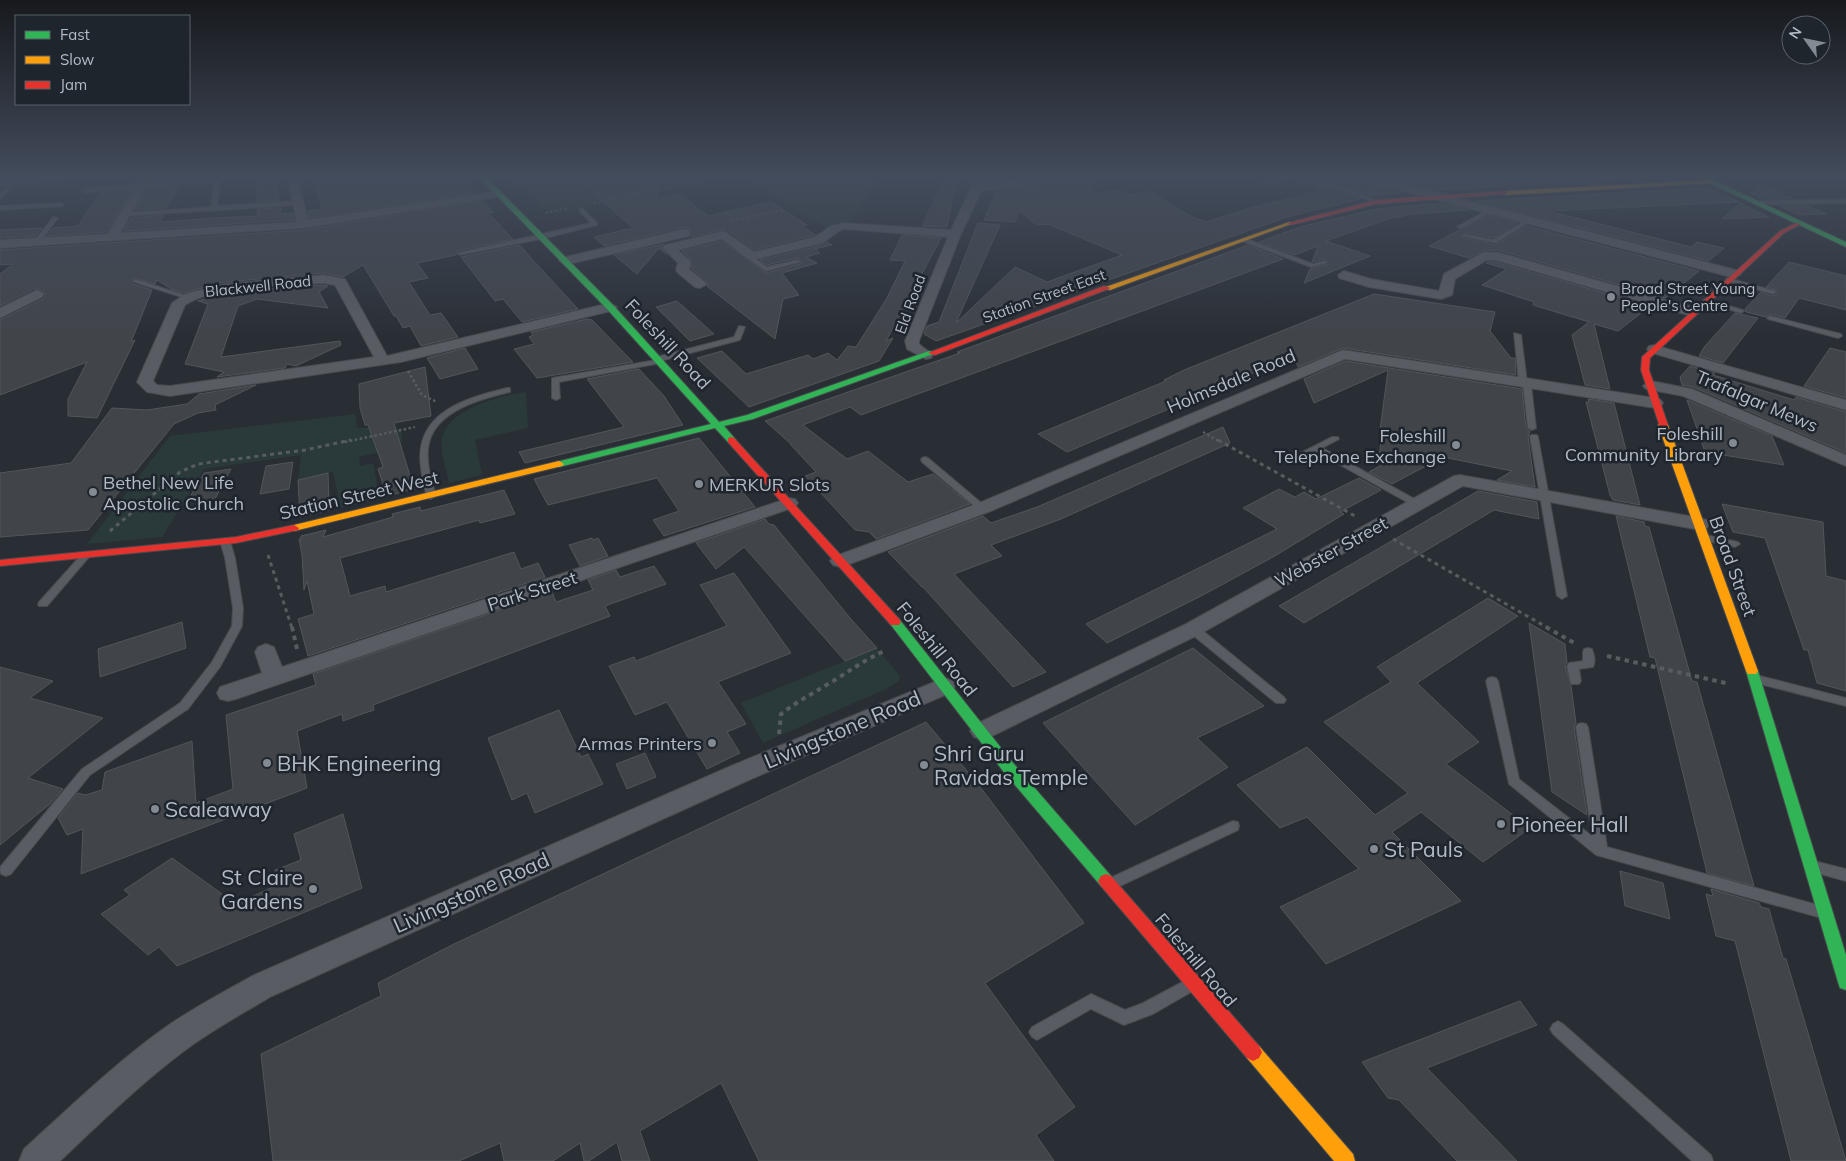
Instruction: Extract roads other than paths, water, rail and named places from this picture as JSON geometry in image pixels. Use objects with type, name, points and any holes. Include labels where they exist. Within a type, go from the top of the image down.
[{"type":"street","points":[[111,238],[116,230]]},
{"type":"street","points":[[0,244],[218,230]]},
{"type":"street","name":"Foleshill Road","points":[[534,230],[660,360],[891,618],[982,731],[1008,767],[1346,1161]]},
{"type":"street","points":[[565,261],[692,230]]},
{"type":"street","points":[[700,284],[682,270],[685,262],[669,248],[724,235],[752,256],[819,240],[834,230]]},
{"type":"street","points":[[892,230],[955,234]]},
{"type":"street","name":"Eld Road","points":[[926,355],[912,346],[912,341],[957,230]]},
{"type":"street","name":"Station Street East","points":[[719,426],[750,417],[926,355],[1093,293],[1273,230]]},
{"type":"street","points":[[1566,230],[1732,277]]},
{"type":"street","name":"Broad Street","points":[[1786,230],[1654,349],[1645,361],[1645,370],[1655,403],[1758,690],[1824,913],[1845,976]]},
{"type":"street","points":[[1812,230],[1846,245]]},
{"type":"street","points":[[1775,239],[1796,240]]},
{"type":"street","points":[[1815,242],[1846,252]]},
{"type":"street","points":[[1351,281],[1441,295],[1447,292],[1449,277],[1484,256],[1496,256],[1693,312]]},
{"type":"street","name":"Blackwell Road","points":[[383,361],[340,282],[323,279],[215,289],[187,297],[179,303],[145,382],[152,388],[170,391],[383,361],[610,307]]},
{"type":"street","points":[[2,320],[37,294]]},
{"type":"street","points":[[1654,349],[1846,405]]},
{"type":"street","name":"Holmsdale Road","points":[[840,560],[982,508],[1343,354],[1655,403]]},
{"type":"street","name":"Trafalgar Mews","points":[[1651,386],[1687,392],[1846,461]]},
{"type":"street","name":"Station Street West","points":[[0,563],[261,536],[719,426]]},
{"type":"street","name":"Webster Street","points":[[982,731],[1193,629],[1460,480],[1544,495],[1702,531]]},
{"type":"street","name":"Park Street","points":[[228,693],[789,504]]},
{"type":"street","points":[[266,652],[274,677]]},
{"type":"street","name":"Livingstone Road","points":[[36,1161],[129,1077],[174,1041],[216,1012],[262,986],[785,754],[944,686]]},
{"type":"lane","points":[[37,242],[46,230]]},
{"type":"lane","points":[[460,253],[569,230]]},
{"type":"lane","points":[[1465,236],[1494,242],[1513,230]]},
{"type":"lane","points":[[1244,240],[1313,266],[1324,263]]},
{"type":"lane","points":[[752,256],[753,260],[766,269],[797,262]]},
{"type":"lane","points":[[1732,277],[1773,292]]},
{"type":"lane","points":[[136,281],[187,297]]},
{"type":"lane","points":[[1705,301],[1741,311]]},
{"type":"lane","points":[[1770,318],[1838,336]]},
{"type":"lane","points":[[556,398],[555,380],[660,360],[737,338],[741,327]]},
{"type":"lane","points":[[1517,335],[1562,596]]},
{"type":"lane","points":[[431,496],[425,473],[424,443],[427,435],[437,422],[453,410],[482,396],[507,390]]},
{"type":"lane","points":[[1293,459],[1335,438]]},
{"type":"lane","points":[[1315,448],[1417,504]]},
{"type":"lane","points":[[925,460],[982,508]]},
{"type":"lane","points":[[1702,531],[1735,544]]},
{"type":"lane","points":[[6,870],[86,772],[184,706],[216,664],[237,626],[238,617],[232,566],[225,541]]},
{"type":"lane","points":[[43,604],[86,555]]},
{"type":"lane","points":[[1193,629],[1280,700]]},
{"type":"lane","points":[[1575,681],[1573,666],[1589,664],[1588,652]]},
{"type":"lane","points":[[1754,678],[1846,702]]},
{"type":"lane","points":[[1492,681],[1513,781],[1601,851],[1824,913]]},
{"type":"lane","points":[[1582,726],[1601,851]]},
{"type":"lane","points":[[1109,885],[1233,826]]},
{"type":"lane","points":[[1810,865],[1846,875]]},
{"type":"lane","points":[[1037,1032],[1091,1001],[1124,1018],[1148,1009],[1193,983]]},
{"type":"lane","points":[[1558,1028],[1705,1161]]},
{"type":"place","name":"Broad Street Young People's Centre","points":[[1611,297]]},
{"type":"place","name":"Foleshill Community Library","points":[[1733,443]]},
{"type":"place","name":"Foleshill Telephone Exchange","points":[[1456,445]]},
{"type":"place","name":"MERKUR Slots","points":[[699,484]]},
{"type":"place","name":"Bethel New Life Apostolic Church","points":[[93,492]]},
{"type":"place","name":"Armas Printers","points":[[712,743]]},
{"type":"place","name":"BHK Engineering","points":[[267,763]]},
{"type":"place","name":"Shri Guru Ravidas Temple","points":[[924,765]]},
{"type":"place","name":"Scaleaway","points":[[155,809]]},
{"type":"place","name":"Pioneer Hall","points":[[1501,824]]},
{"type":"place","name":"St Pauls","points":[[1374,849]]},
{"type":"place","name":"St Claire Gardens","points":[[313,889]]}]
